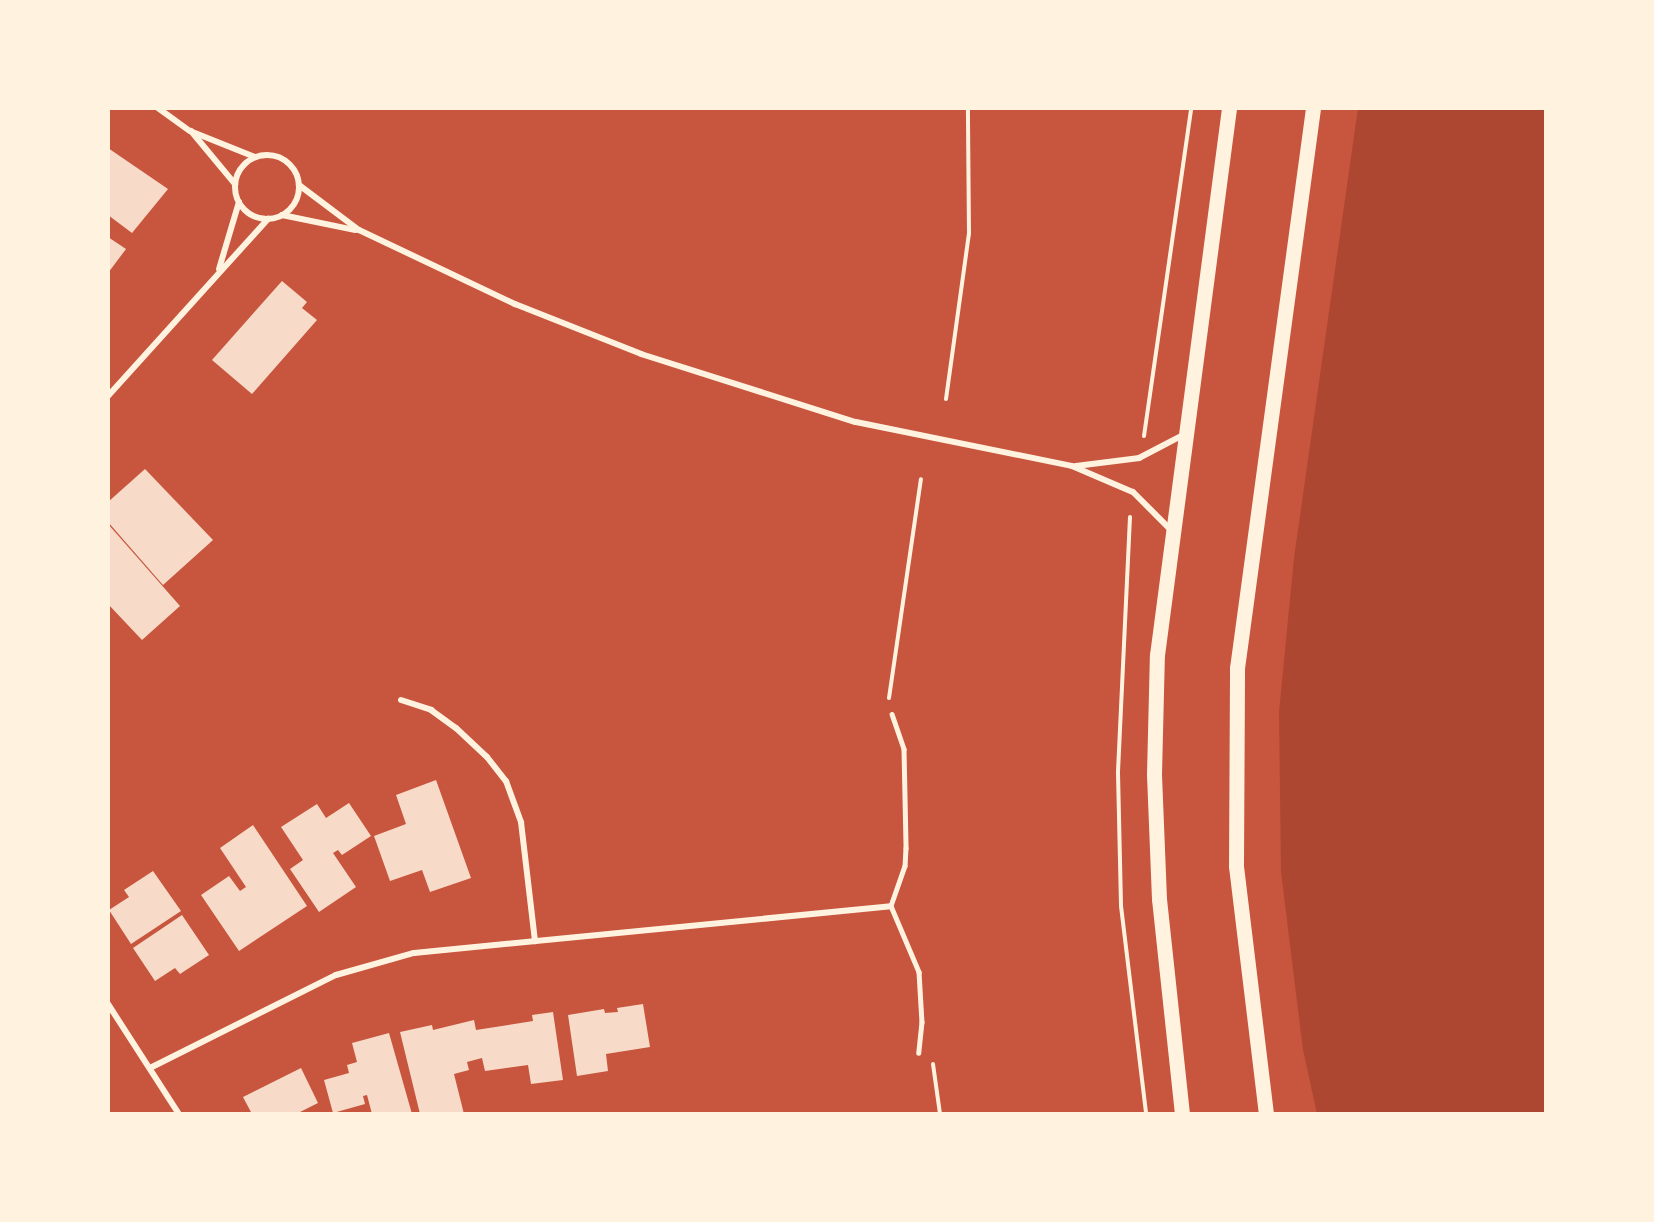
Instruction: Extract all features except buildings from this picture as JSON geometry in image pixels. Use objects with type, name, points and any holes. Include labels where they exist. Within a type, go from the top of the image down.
[{"type":"main road","points":[[1182,1114],[1159,899],[1154,774],[1157,655],[1170,529],[1229,108]]},
{"type":"main road","points":[[1266,1114],[1236,866],[1237,668],[1314,108]]},
{"type":"street","points":[[158,108],[190,131],[255,157],[272,156],[288,163],[299,185],[359,230],[515,304],[723,383],[867,424],[1072,466],[1133,492],[1170,529]]},
{"type":"street","points":[[190,131],[235,184],[239,202],[218,272]]},
{"type":"street","points":[[235,184],[241,168],[255,157]]},
{"type":"street","points":[[282,215],[295,202],[299,185]]},
{"type":"street","points":[[239,202],[251,215],[268,219],[282,215],[359,230]]},
{"type":"street","points":[[108,396],[187,312],[218,272],[268,219]]},
{"type":"street","points":[[1072,466],[1139,458],[1183,435]]},
{"type":"street","points":[[401,700],[431,710],[456,728],[487,757],[506,782],[521,822],[535,941]]},
{"type":"street","points":[[150,1068],[336,975],[414,953],[891,906]]},
{"type":"street","points":[[108,1004],[179,1114]]},
{"type":"lane","points":[[892,714],[904,749],[906,848],[905,866],[891,906],[919,972],[922,1022],[919,1053]]},
{"type":"path","points":[[946,399],[969,234],[968,108]]},
{"type":"path","points":[[892,714],[889,691],[921,479]]},
{"type":"path","points":[[919,1053],[929,1057],[933,1064],[940,1114]]},
{"type":"shaded area","points":[[1358,108],[1546,108],[1546,1114],[1317,1114],[1303,1050],[1281,872],[1279,712],[1294,558]]}]
